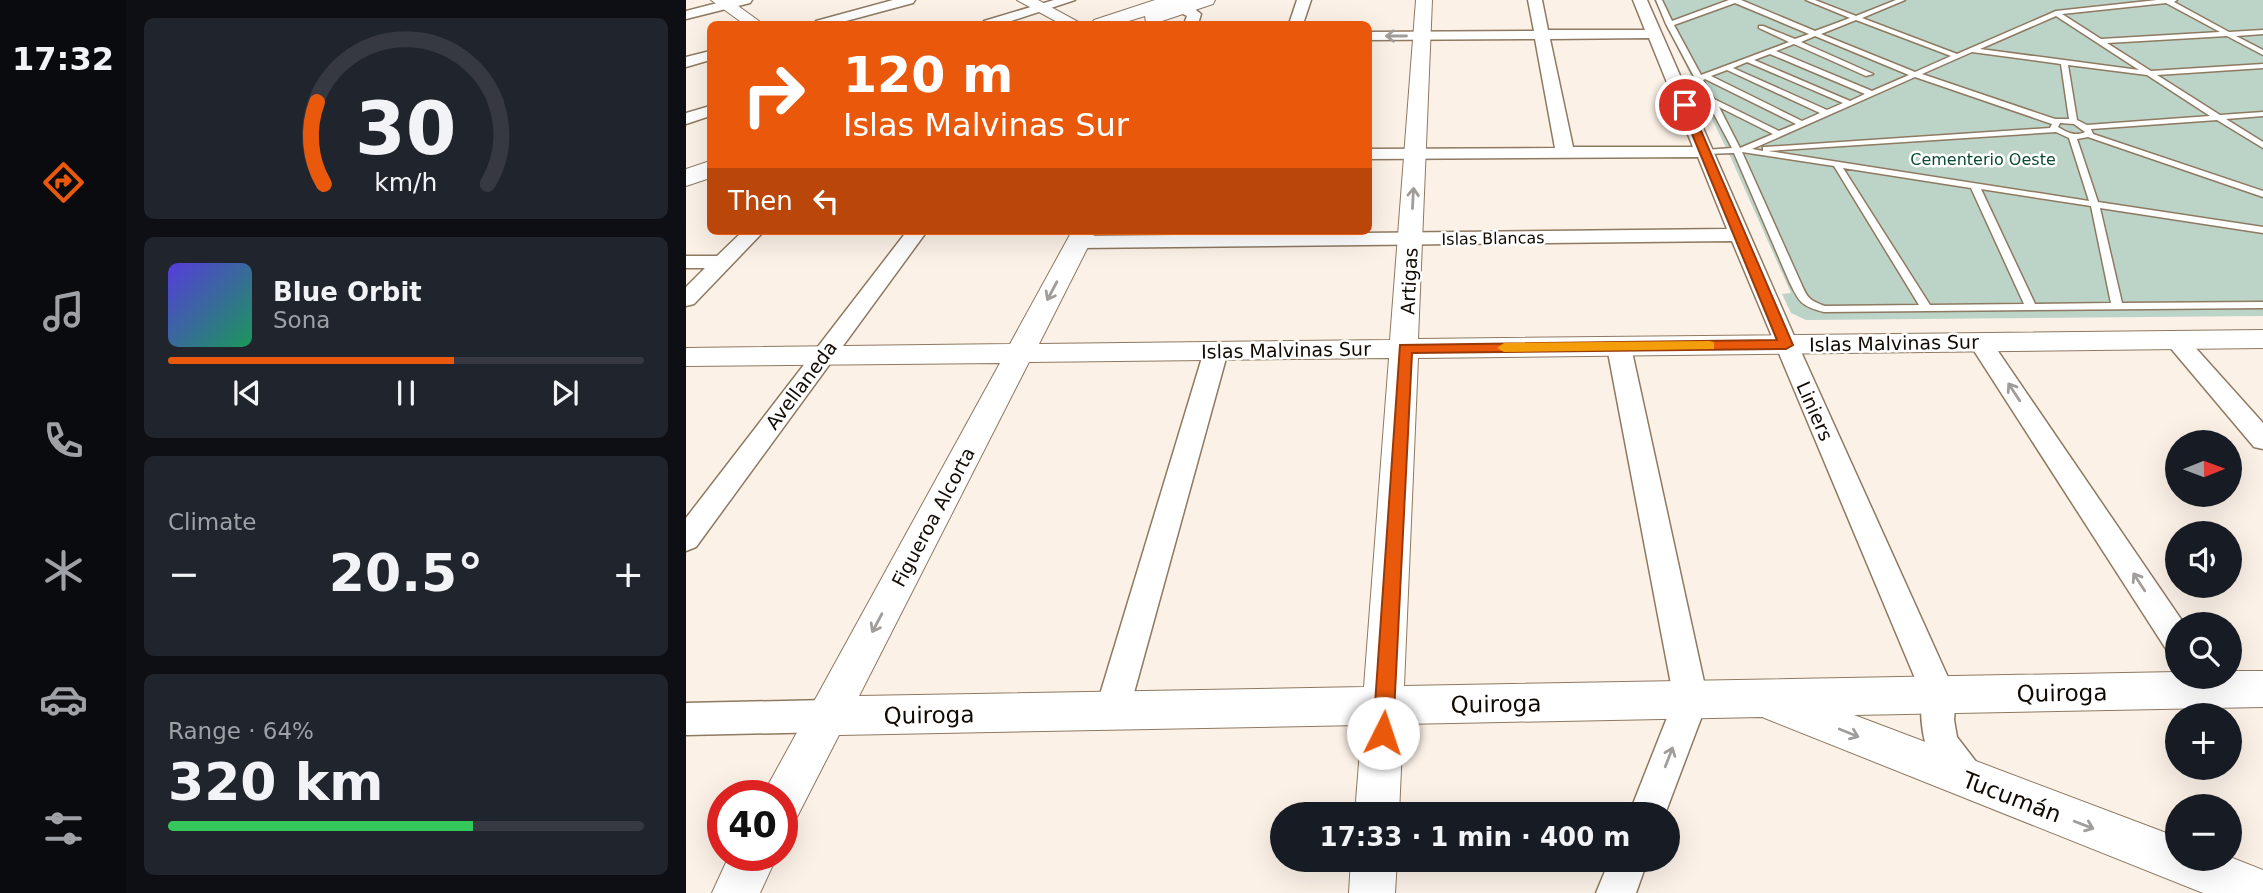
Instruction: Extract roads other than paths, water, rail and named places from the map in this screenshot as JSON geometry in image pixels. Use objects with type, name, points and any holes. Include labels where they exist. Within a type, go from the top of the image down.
[{"type":"main road","points":[[1145,21],[1206,0]]},
{"type":"main road","points":[[1117,21],[1176,10]]},
{"type":"main road","points":[[686,162],[707,155]]},
{"type":"main road","points":[[686,178],[707,170]]},
{"type":"street","points":[[686,15],[723,2],[745,0]]},
{"type":"street","points":[[832,21],[908,0]]},
{"type":"street","points":[[1025,0],[1067,21]]},
{"type":"street","points":[[999,21],[1068,0]]},
{"type":"street","points":[[1297,21],[1304,0]]},
{"type":"street","name":"Artigas","points":[[1378,802],[1424,0]]},
{"type":"street","points":[[1535,0],[1565,153]]},
{"type":"street","name":"Liniers","points":[[1640,0],[1662,29],[1705,152],[1786,345],[1940,695],[1935,719],[1941,747],[1967,780]]},
{"type":"street","points":[[723,2],[750,21]]},
{"type":"street","points":[[1372,36],[1542,35],[1662,29]]},
{"type":"street","points":[[686,62],[707,56]]},
{"type":"street","points":[[686,119],[707,112]]},
{"type":"street","points":[[1372,155],[1705,152]]},
{"type":"street","points":[[686,299],[750,235]]},
{"type":"street","name":"Avellaneda","points":[[686,540],[914,235]]},
{"type":"street","name":"Islas Blancas","points":[[1081,237],[1411,239],[1740,235]]},
{"type":"street","name":"Figueroa Alcorta","points":[[794,780],[1081,237]]},
{"type":"street","points":[[686,262],[723,262]]},
{"type":"street","name":"Islas Malvinas Sur","points":[[686,356],[2263,339]]},
{"type":"street","points":[[2176,340],[2263,440]]},
{"type":"street","points":[[1981,342],[2165,621]]},
{"type":"street","points":[[1619,346],[1690,700],[1652,802]]},
{"type":"street","points":[[1112,711],[1216,351]]},
{"type":"street","name":"Quiroga","points":[[686,719],[1763,699],[2165,686]]},
{"type":"street","name":"Quiroga","points":[[2242,687],[2263,689]]},
{"type":"street","name":"Tucumán","points":[[1763,699],[2262,893]]},
{"type":"street","points":[[735,893],[746,871]]},
{"type":"street","points":[[1372,893],[1373,872]]},
{"type":"street","points":[[1616,893],[1624,872]]},
{"type":"lane","points":[[1659,0],[1662,29],[1701,78],[1709,100],[1740,150],[1774,239],[1808,304],[1824,309],[2263,305]]},
{"type":"lane","points":[[1662,29],[1735,0],[1913,74],[2055,126],[2072,136],[2095,205],[2117,306]]},
{"type":"lane","points":[[1809,0],[1956,56]]},
{"type":"lane","points":[[1701,78],[1902,0]]},
{"type":"lane","points":[[2166,0],[2263,53]]},
{"type":"lane","points":[[1740,150],[2056,13],[2174,0]]},
{"type":"lane","points":[[2056,13],[2263,146]]},
{"type":"lane","points":[[1761,27],[1869,74]]},
{"type":"lane","points":[[2101,41],[2263,32]]},
{"type":"lane","points":[[1972,50],[2149,73],[2263,66]]},
{"type":"lane","points":[[1770,51],[1870,93]]},
{"type":"lane","points":[[1748,60],[1849,103]]},
{"type":"lane","points":[[2064,62],[2073,122]]},
{"type":"lane","points":[[1727,68],[1826,113]]},
{"type":"lane","points":[[1701,78],[1802,124]]},
{"type":"lane","points":[[1709,100],[1779,134]]},
{"type":"lane","points":[[2072,136],[2088,131],[2263,114]]},
{"type":"lane","points":[[1705,152],[2055,126],[2073,122],[2088,131],[2263,194]]},
{"type":"lane","points":[[1740,150],[2095,205],[2261,226],[2263,240]]},
{"type":"lane","points":[[1837,165],[1927,309]]},
{"type":"lane","points":[[1975,186],[2031,307]]},
{"type":"park label","name":"Cementerio Oeste","points":[[1983,159]]}]
